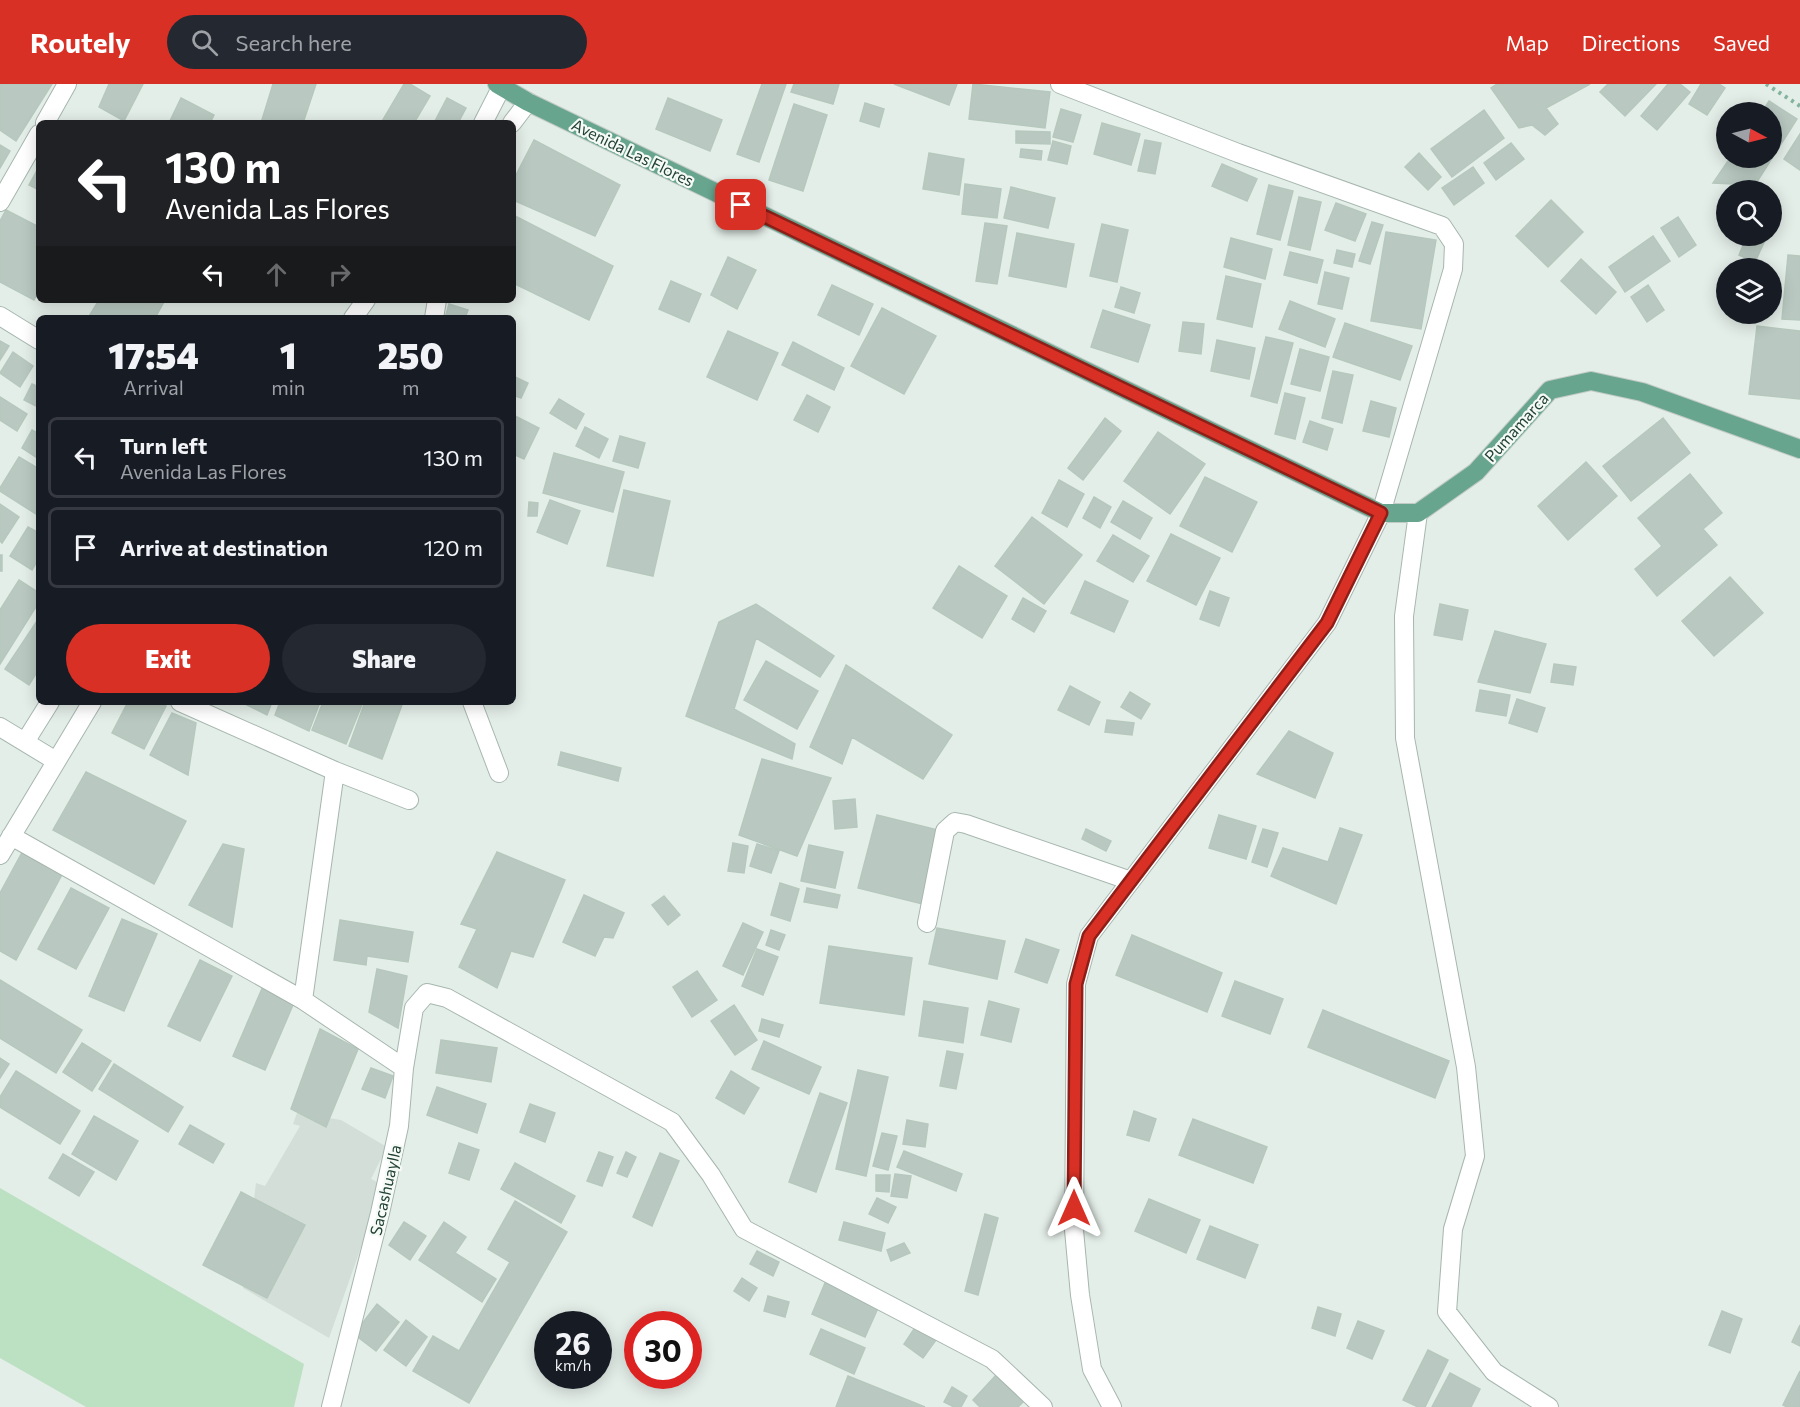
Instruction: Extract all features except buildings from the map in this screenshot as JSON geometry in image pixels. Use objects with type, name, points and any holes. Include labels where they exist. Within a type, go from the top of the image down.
[{"type":"main road","name":"Avenida Las Flores","points":[[501,85],[528,102],[1381,513]]},
{"type":"main road","name":"Pumamarca","points":[[1418,513],[1476,472],[1550,390],[1591,381],[1642,392],[1800,449]]},
{"type":"main road","points":[[1381,513],[1418,513]]},
{"type":"street","points":[[47,120],[67,84]]},
{"type":"street","points":[[1060,84],[1238,153],[1442,226],[1454,244],[1454,269],[1381,513],[1327,623],[1089,936],[1076,984],[1074,1230],[1080,1295],[1092,1369],[1112,1407]]},
{"type":"street","points":[[484,120],[501,85]]},
{"type":"street","points":[[514,120],[528,102]]},
{"type":"street","points":[[0,202],[36,139]]},
{"type":"street","points":[[0,316],[36,338]]},
{"type":"street","points":[[1418,513],[1404,616],[1405,738],[1466,1067],[1475,1156],[1453,1229],[1447,1312],[1494,1372],[1549,1407]]},
{"type":"street","points":[[25,742],[48,705]]},
{"type":"street","points":[[0,855],[91,705]]},
{"type":"street","points":[[187,705],[335,771],[409,800]]},
{"type":"street","points":[[473,705],[499,773]]},
{"type":"street","points":[[0,726],[56,761]]},
{"type":"street","points":[[303,1000],[335,771]]},
{"type":"street","points":[[927,923],[945,831],[955,822],[1131,881]]},
{"type":"street","points":[[11,836],[303,1000],[404,1068]]},
{"type":"street","name":"Sacashuaylla","points":[[330,1407],[380,1213],[399,1126],[404,1068],[414,1008],[427,993],[447,998],[672,1122],[711,1175],[744,1229],[992,1359],[1043,1407]]},
{"type":"path","points":[[1766,84],[1800,106]]},
{"type":"shaded area","points":[[297,1113],[341,1120],[387,1147],[371,1179],[383,1185],[329,1338],[243,1288],[256,1183],[265,1186],[300,1126],[293,1124]]},
{"type":"green space","points":[[0,1188],[304,1364],[294,1407],[86,1407],[0,1358]]},
{"type":"route","points":[[741,205],[1381,513],[1327,623],[1089,936],[1076,984],[1074,1208]]}]
